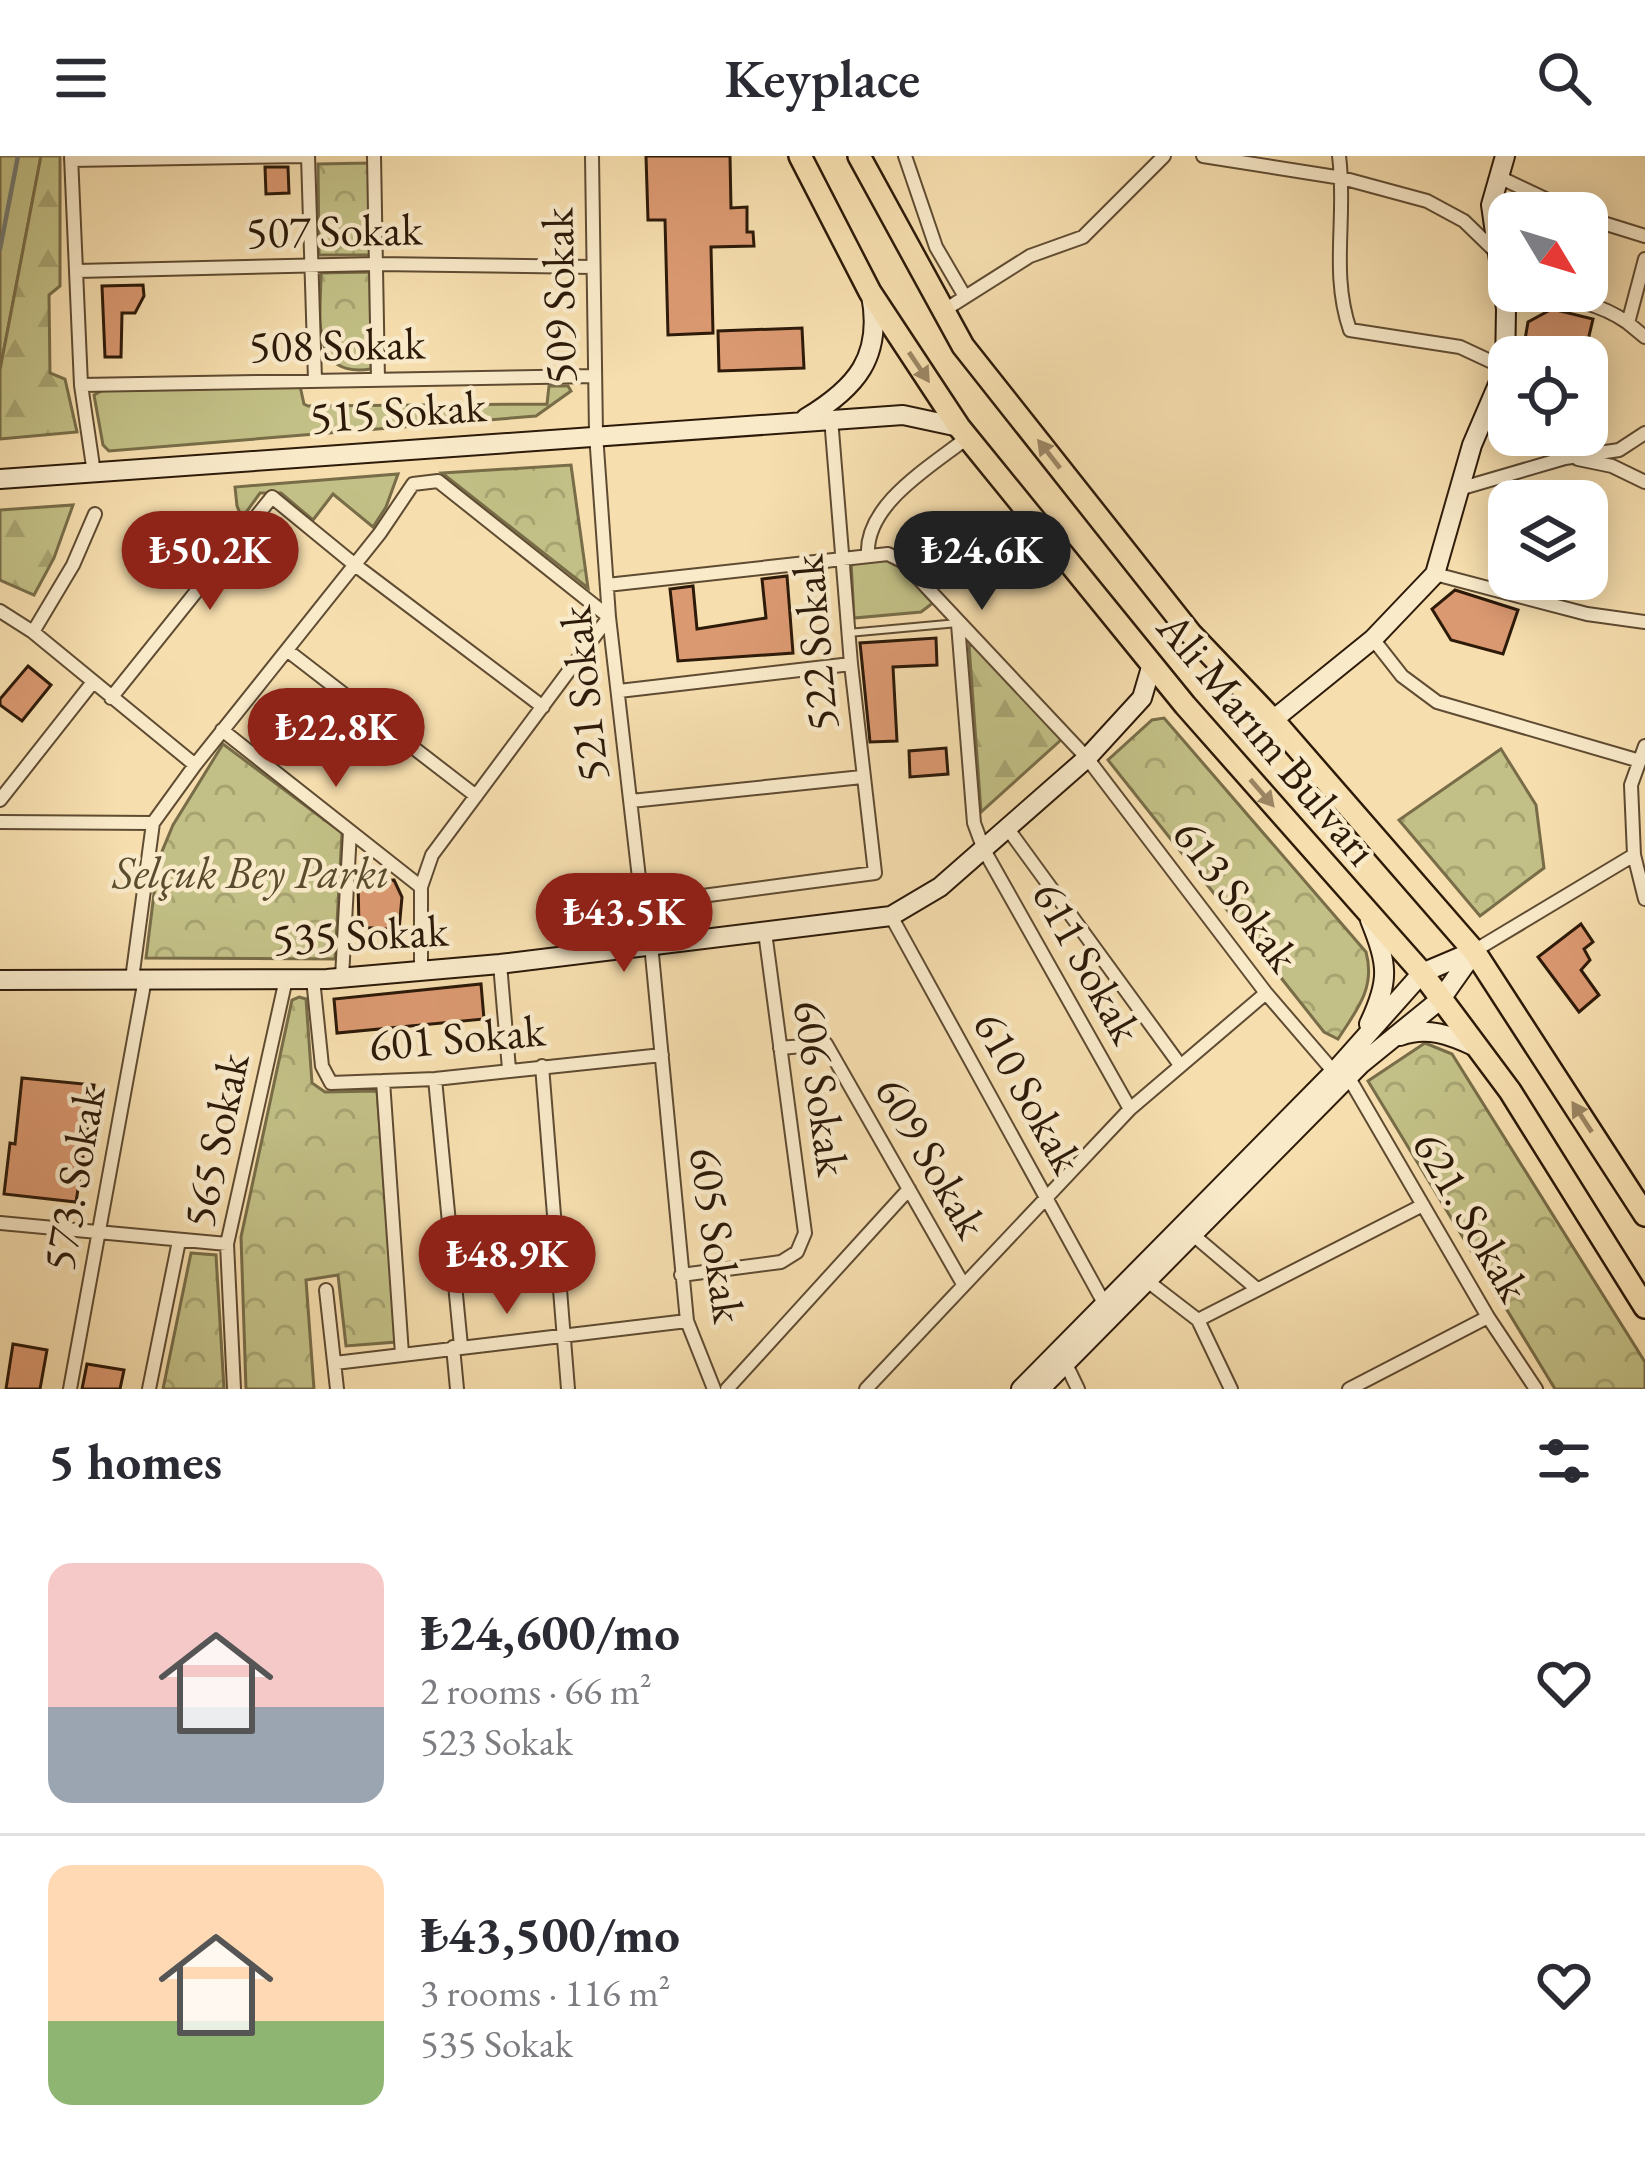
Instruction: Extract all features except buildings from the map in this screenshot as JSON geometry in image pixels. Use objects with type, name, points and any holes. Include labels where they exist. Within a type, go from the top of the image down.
[{"type":"main road","name":"Ali Marım Bulvarı","points":[[800,156],[870,292],[963,432],[1185,705],[1423,974],[1523,1111],[1645,1307]]},
{"type":"main road","name":"Ali Marım Bulvarı","points":[[859,156],[963,346],[1191,634],[1273,720],[1474,951],[1645,1215]]},
{"type":"street","points":[[94,473],[81,385],[71,158],[306,156],[315,380]]},
{"type":"street","points":[[374,156],[378,380]]},
{"type":"street","name":"509 Sokak","points":[[592,156],[596,434]]},
{"type":"street","points":[[905,156],[936,248],[964,296]]},
{"type":"street","points":[[941,312],[1030,256],[1083,237],[1164,156]]},
{"type":"street","points":[[1203,156],[1342,178],[1426,201],[1464,221],[1488,244]]},
{"type":"street","points":[[1339,156],[1338,289],[1351,331],[1460,347],[1488,360]]},
{"type":"street","points":[[1495,192],[1501,156]]},
{"type":"street","points":[[1494,192],[1501,156]]},
{"type":"street","points":[[1499,177],[1531,192]]},
{"type":"street","points":[[1608,225],[1645,236]]},
{"type":"street","points":[[1628,323],[1645,260]]},
{"type":"street","name":"507 Sokak","points":[[77,271],[377,264],[592,267]]},
{"type":"street","name":"515 Sokak","points":[[828,413],[869,353],[874,319],[870,292]]},
{"type":"street","points":[[1608,310],[1645,337]]},
{"type":"street","name":"508 Sokak","points":[[81,385],[595,376]]},
{"type":"street","points":[[1273,720],[1373,639],[1436,574],[1472,445],[1488,408]]},
{"type":"street","name":"515 Sokak","points":[[0,479],[802,421],[828,413],[903,415],[963,432]]},
{"type":"street","name":"522 Sokak","points":[[642,904],[875,873],[828,413]]},
{"type":"street","points":[[607,585],[868,556],[867,542],[877,519],[963,432]]},
{"type":"street","points":[[1459,489],[1565,458],[1619,449],[1645,433]]},
{"type":"street","name":"521 Sokak","points":[[596,434],[609,617],[642,904],[651,944]]},
{"type":"street","points":[[1565,458],[1612,466],[1645,482]]},
{"type":"street","points":[[0,822],[153,823],[413,484],[438,481],[609,617],[432,855],[421,886],[421,970]]},
{"type":"street","points":[[111,698],[272,497],[543,706]]},
{"type":"street","points":[[33,632],[73,565],[95,514]]},
{"type":"street","name":"613 Sokak","points":[[868,556],[888,554],[902,561],[1087,758],[1266,993],[1341,1075]]},
{"type":"street","points":[[1436,574],[1587,614],[1645,622]]},
{"type":"street","points":[[0,611],[33,632],[195,765]]},
{"type":"street","name":"611 Sokak","points":[[958,622],[974,823],[984,850],[1130,1109]]},
{"type":"street","points":[[1373,639],[1402,676],[1437,702],[1640,761]]},
{"type":"street","points":[[288,651],[476,796]]},
{"type":"street","points":[[620,691],[851,664]]},
{"type":"street","points":[[1152,664],[1142,698],[1185,705]]},
{"type":"street","points":[[0,800],[92,682]]},
{"type":"street","name":"535 Sokak","points":[[0,980],[342,977],[500,964],[891,916],[940,887],[984,850],[1087,758],[1142,698]]},
{"type":"street","points":[[222,730],[421,886]]},
{"type":"street","points":[[1645,746],[1631,785],[1634,855],[1645,899]]},
{"type":"street","points":[[631,801],[862,777]]},
{"type":"street","points":[[1631,785],[1645,804]]},
{"type":"street","name":"573. Sokak","points":[[70,1389],[101,1231],[139,979],[153,823]]},
{"type":"street","points":[[1008,829],[1180,1065]]},
{"type":"street","points":[[342,977],[350,831]]},
{"type":"street","points":[[1040,1389],[1369,1046],[1423,974],[1474,951],[1634,855]]},
{"type":"street","name":"610 Sokak","points":[[891,916],[1104,1303]]},
{"type":"street","points":[[1368,916],[1384,954],[1386,977],[1369,1046]]},
{"type":"street","name":"606 Sokak","points":[[682,1275],[767,1264],[796,1252],[805,1233],[765,932]]},
{"type":"street","name":"605 Sokak","points":[[651,944],[687,1322],[714,1389]]},
{"type":"street","points":[[1369,1046],[1441,999],[1474,951]]},
{"type":"street","points":[[500,964],[509,1069]]},
{"type":"street","name":"565 Sokak","points":[[234,1389],[227,1244],[286,979]]},
{"type":"street","name":"601 Sokak","points":[[314,979],[322,1066],[331,1082],[435,1079],[662,1054]]},
{"type":"street","points":[[866,1389],[1130,1109],[1266,993]]},
{"type":"street","points":[[1369,1046],[1414,1031],[1434,1031],[1477,1047]]},
{"type":"street","name":"609 Sokak","points":[[780,1048],[826,1043],[963,1284]]},
{"type":"street","points":[[542,1066],[568,1389]]},
{"type":"street","points":[[1022,1389],[1104,1303],[1341,1075]]},
{"type":"street","name":"621. Sokak","points":[[1341,1075],[1536,1389]]},
{"type":"street","points":[[435,1079],[457,1389]]},
{"type":"street","points":[[383,1081],[402,1354]]},
{"type":"street","points":[[727,1389],[909,1189]]},
{"type":"street","points":[[1198,1320],[1424,1205]]},
{"type":"street","points":[[0,1222],[227,1244]]},
{"type":"street","points":[[1192,1234],[1257,1289]]},
{"type":"street","points":[[149,1389],[179,1240]]},
{"type":"street","points":[[1146,1280],[1198,1320],[1231,1389]]},
{"type":"street","points":[[326,1290],[337,1389]]},
{"type":"street","points":[[1349,1389],[1374,1384],[1488,1317]]},
{"type":"street","points":[[334,1363],[687,1322]]},
{"type":"street","points":[[1066,1362],[1078,1389]]},
{"type":"lane","points":[[848,633],[958,622]]},
{"type":"green space","points":[[0,156],[41,156],[0,370]]},
{"type":"green space","points":[[41,156],[60,156],[60,286],[49,295],[50,373],[65,379],[77,432],[0,439],[0,370]]},
{"type":"green space","points":[[370,163],[371,255],[319,255],[318,164]]},
{"type":"green space","points":[[370,272],[371,369],[351,369],[327,354],[322,340],[321,273]]},
{"type":"green space","points":[[300,386],[308,406],[547,404],[549,386],[568,386],[571,391],[536,416],[109,451],[103,445],[94,395],[103,390]]},
{"type":"green space","points":[[571,465],[588,588],[442,473]]},
{"type":"green space","points":[[398,474],[373,527],[333,494],[313,520],[281,493],[260,493],[242,518],[237,506],[235,487]]},
{"type":"green space","points":[[73,505],[54,558],[34,595],[0,580],[0,510]]},
{"type":"green space","points":[[890,558],[934,602],[921,612],[854,618],[851,561]]},
{"type":"green space","points":[[969,645],[976,646],[1062,739],[981,812]]},
{"type":"green space","points":[[1164,718],[1366,952],[1366,988],[1338,1039],[1324,1032],[1108,760],[1152,720]]},
{"type":"green space","name":"Selçuk Bey Parkı","points":[[223,744],[342,833],[335,959],[146,958],[158,861],[173,825]]},
{"type":"green space","points":[[1501,749],[1536,805],[1544,868],[1480,916],[1399,820]]},
{"type":"green space","points":[[306,999],[312,1083],[325,1092],[377,1091],[396,1342],[346,1346],[338,1275],[306,1280],[314,1389],[246,1389],[241,1237],[292,1000]]},
{"type":"green space","points":[[1425,1043],[1452,1054],[1645,1362],[1645,1389],[1555,1389],[1368,1081]]},
{"type":"green space","points":[[191,1253],[216,1255],[224,1389],[163,1389]]},
{"type":"waterway","points":[[0,249],[18,156]]}]
